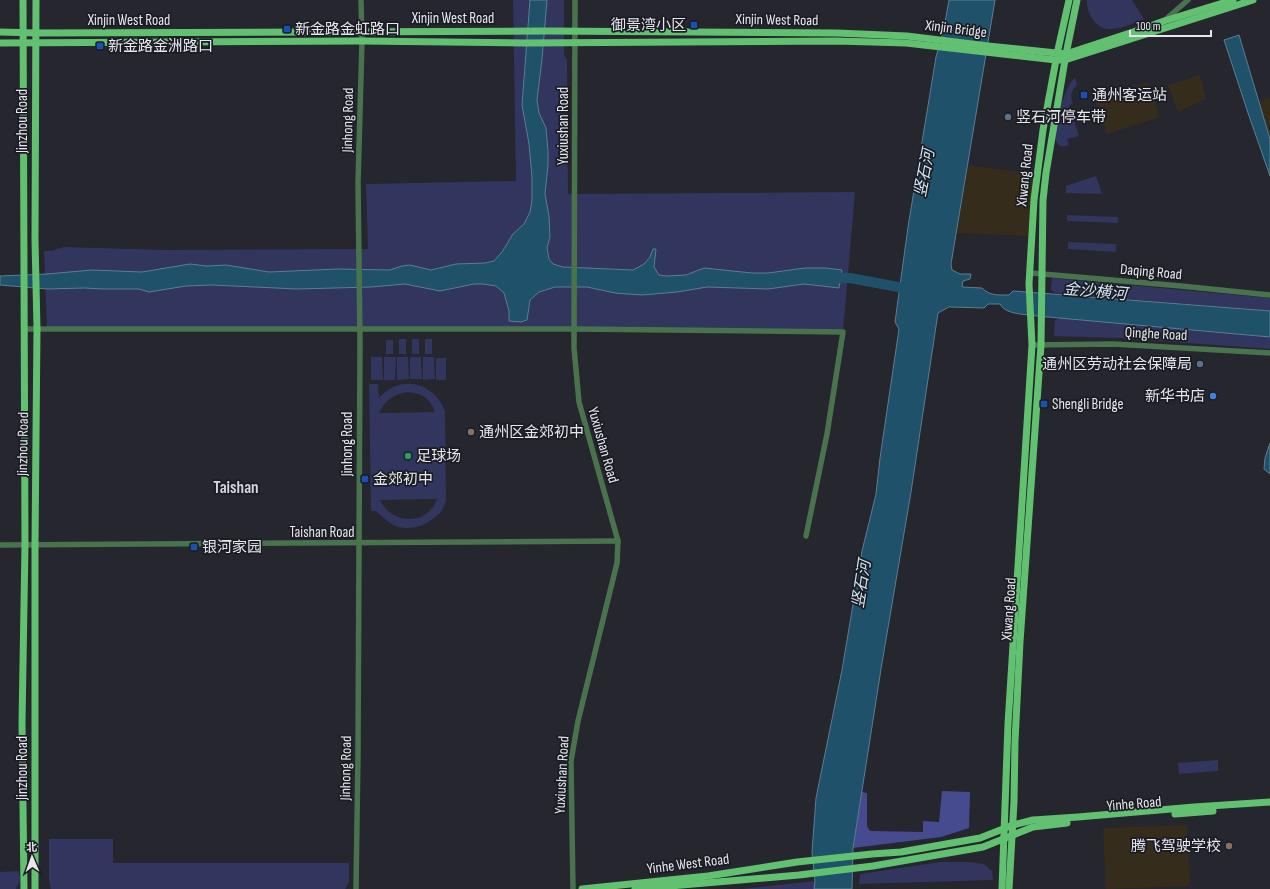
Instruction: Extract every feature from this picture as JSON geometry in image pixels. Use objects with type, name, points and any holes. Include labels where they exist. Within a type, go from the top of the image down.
[{"type":"main road","name":"Jinzhou Road","points":[[23,0],[25,545],[22,723],[24,889]]},
{"type":"main road","name":"Jinzhou Road","points":[[35,889],[35,545],[37,329],[36,0]]},
{"type":"main road","name":"Xiwang Road","points":[[1002,889],[1008,724],[1032,345],[1029,284],[1031,273],[1034,200],[1043,130],[1069,0]]},
{"type":"main road","name":"Xiwang Road","points":[[1009,889],[1013,836],[1014,741],[1020,642],[1042,345],[1043,200],[1046,173],[1077,0]]},
{"type":"main road","points":[[1066,57],[1164,21],[1233,0]]},
{"type":"main road","points":[[1057,57],[1066,57],[1253,0]]},
{"type":"main road","name":"Xinjin West Road","points":[[0,32],[575,31],[837,34],[906,40]]},
{"type":"main road","name":"Xinjin West Road","points":[[0,43],[362,41],[547,43],[906,40]]},
{"type":"main road","name":"Xinjin Bridge","points":[[906,40],[1057,57]]},
{"type":"main road","name":"Yinhe Road","points":[[1005,829],[1013,825],[1033,820],[1078,818],[1194,807],[1270,802]]},
{"type":"main road","name":"Yinhe Road","points":[[1004,840],[1033,827],[1056,824],[1270,806]]},
{"type":"main road","name":"Yinhe West Road","points":[[582,889],[708,876],[797,862],[900,852],[980,838],[1005,829]]},
{"type":"main road","name":"Yinhe West Road","points":[[635,889],[799,875],[873,866],[983,847],[1004,840]]},
{"type":"street","name":"Jinhong Road","points":[[356,889],[359,543],[358,183],[362,41],[361,0]]},
{"type":"street","name":"Yuxiushan Road","points":[[573,889],[571,761],[578,721],[617,563],[618,541],[579,402],[574,330],[575,0]]},
{"type":"street","points":[[1144,34],[1164,21],[1188,0]]},
{"type":"street","name":"Daqing Road","points":[[1031,273],[1270,295]]},
{"type":"street","points":[[24,329],[359,329],[843,332],[827,434],[806,536]]},
{"type":"street","name":"Qinghe Road","points":[[1032,345],[1113,344],[1270,353]]},
{"type":"street","name":"Taishan Road","points":[[0,545],[618,541]]},
{"type":"shaded area","points":[[513,0],[564,0],[564,54],[567,60],[568,194],[855,192],[843,332],[47,329],[44,251],[51,251],[64,247],[165,250],[368,249],[366,184],[516,181]]},
{"type":"shaded area","points":[[1087,0],[1132,0],[1144,19],[1128,26],[1105,29],[1096,24],[1093,20],[1088,10]]},
{"type":"shaded area","points":[[1200,75],[1206,99],[1178,112],[1168,85]]},
{"type":"shaded area","points":[[1075,77],[1077,85],[1073,89],[1073,104],[1069,105],[1079,136],[1067,139],[1069,145],[1060,146],[1055,137],[1061,106],[1070,83]]},
{"type":"shaded area","points":[[1148,82],[1160,117],[1107,134],[1094,98]]},
{"type":"shaded area","points":[[1270,98],[1270,139],[1258,101]]},
{"type":"shaded area","points":[[968,165],[1034,174],[1028,236],[957,233]]},
{"type":"shaded area","points":[[1096,176],[1102,194],[1066,193],[1066,186]]},
{"type":"shaded area","points":[[1067,215],[1118,217],[1118,223],[1067,221]]},
{"type":"shaded area","points":[[1068,242],[1116,244],[1116,252],[1068,249]]},
{"type":"shaded area","points":[[1052,278],[1270,298],[1270,311],[1055,293],[1051,290]]},
{"type":"shaded area","points":[[1060,318],[1270,337],[1270,349],[1119,338],[1054,336],[1055,320]]},
{"type":"shaded area","points":[[399,339],[406,339],[406,354],[399,354]]},
{"type":"shaded area","points":[[412,339],[419,339],[419,354],[412,354]]},
{"type":"shaded area","points":[[425,339],[432,339],[432,354],[425,354]]},
{"type":"shaded area","points":[[386,340],[393,340],[393,354],[386,354]]},
{"type":"shaded area","points":[[371,357],[382,357],[383,380],[371,380]]},
{"type":"shaded area","points":[[384,357],[396,357],[395,380],[384,380]]},
{"type":"shaded area","points":[[397,357],[408,357],[409,379],[397,380]]},
{"type":"shaded area","points":[[410,357],[421,357],[422,379],[410,379]]},
{"type":"shaded area","points":[[423,357],[434,357],[435,379],[423,380]]},
{"type":"shaded area","points":[[436,358],[446,358],[446,380],[436,380]]},
{"type":"shaded area","name":"足球场","points":[[369,384],[378,384],[379,398],[387,390],[406,384],[425,388],[433,393],[440,401],[445,411],[446,501],[444,506],[441,512],[431,520],[420,526],[408,528],[393,525],[376,511],[371,511]],"holes":[[[408,392],[418,394],[428,400],[435,412],[379,413],[390,398],[398,394]],[[437,499],[432,508],[426,514],[418,518],[409,519],[400,518],[392,514],[385,508],[380,500]]]},
{"type":"shaded area","points":[[1218,760],[1218,771],[1179,774],[1178,763]]},
{"type":"shaded area","points":[[942,791],[970,792],[969,828],[941,837],[853,848],[862,792],[867,793],[867,826],[870,831],[923,832],[923,821],[939,822]]},
{"type":"shaded area","points":[[1187,825],[1190,886],[1106,889],[1103,828]]},
{"type":"shaded area","points":[[49,839],[113,839],[113,863],[349,863],[349,882],[345,889],[51,889],[49,880]]},
{"type":"shaded area","points":[[940,862],[968,862],[984,864],[992,871],[993,880],[859,884],[860,874]]},
{"type":"shaded area","points":[[19,871],[20,881],[16,889],[0,889],[0,872]]},
{"type":"shaded area","points":[[815,881],[814,889],[742,889]]},
{"type":"water","points":[[530,0],[547,0],[537,100],[539,113],[546,128],[548,165],[545,194],[549,216],[550,237],[547,248],[549,259],[553,264],[563,267],[633,270],[644,264],[650,257],[653,249],[656,249],[654,267],[659,275],[686,275],[704,268],[752,273],[768,273],[805,268],[826,268],[842,270],[839,288],[804,284],[768,289],[707,287],[677,292],[642,295],[615,293],[587,287],[555,287],[539,292],[530,300],[527,320],[521,322],[509,321],[509,311],[504,293],[496,286],[483,284],[474,284],[440,291],[405,284],[371,287],[297,289],[212,285],[186,286],[149,292],[139,289],[47,289],[0,285],[0,276],[92,270],[142,272],[190,264],[207,266],[226,265],[269,272],[338,269],[390,270],[410,265],[431,270],[456,264],[485,263],[494,261],[502,252],[513,234],[524,224],[530,212],[532,200],[532,177],[529,144],[522,105]]},
{"type":"water","name":"竖石河","points":[[949,0],[995,0],[951,264],[952,270],[960,274],[971,274],[970,279],[963,281],[962,287],[982,288],[991,294],[998,295],[1009,295],[1013,291],[1270,311],[1270,337],[1037,316],[1011,312],[1003,308],[1000,304],[988,304],[984,308],[949,307],[938,313],[911,492],[853,848],[852,889],[814,889],[815,881],[812,852],[816,798],[842,670],[862,551],[876,494],[899,329],[895,322],[908,227],[936,57],[944,28]]},
{"type":"water","points":[[1239,35],[1270,139],[1270,176],[1224,40]]},
{"type":"water","points":[[1270,443],[1270,474],[1264,469],[1265,458]]},
{"type":"waterway","points":[[829,278],[850,278],[914,290]]},
{"type":"place","name":"御景湾小区","points":[[694,25]]},
{"type":"place","name":"新金路金虹路口","points":[[287,29]]},
{"type":"place","name":"新金路金洲路口","points":[[100,46]]},
{"type":"place","name":"通州客运站","points":[[1084,95]]},
{"type":"place","name":"竖石河停车带","points":[[1008,117]]},
{"type":"place","name":"通州区劳动社会保障局","points":[[1200,364]]},
{"type":"place","name":"新华书店","points":[[1213,396]]},
{"type":"place","name":"Shengli Bridge","points":[[1044,404]]},
{"type":"place","name":"通州区金郊初中","points":[[471,432]]},
{"type":"place","name":"足球场","points":[[408,456]]},
{"type":"place","name":"金郊初中","points":[[365,479]]},
{"type":"place","name":"银河家园","points":[[194,547]]},
{"type":"place","name":"腾飞驾驶学校","points":[[1229,846]]},
{"type":"district","name":"Taishan","points":[[236,488]]},
{"type":"water label","name":"金沙横河","points":[[1095,292]]}]
